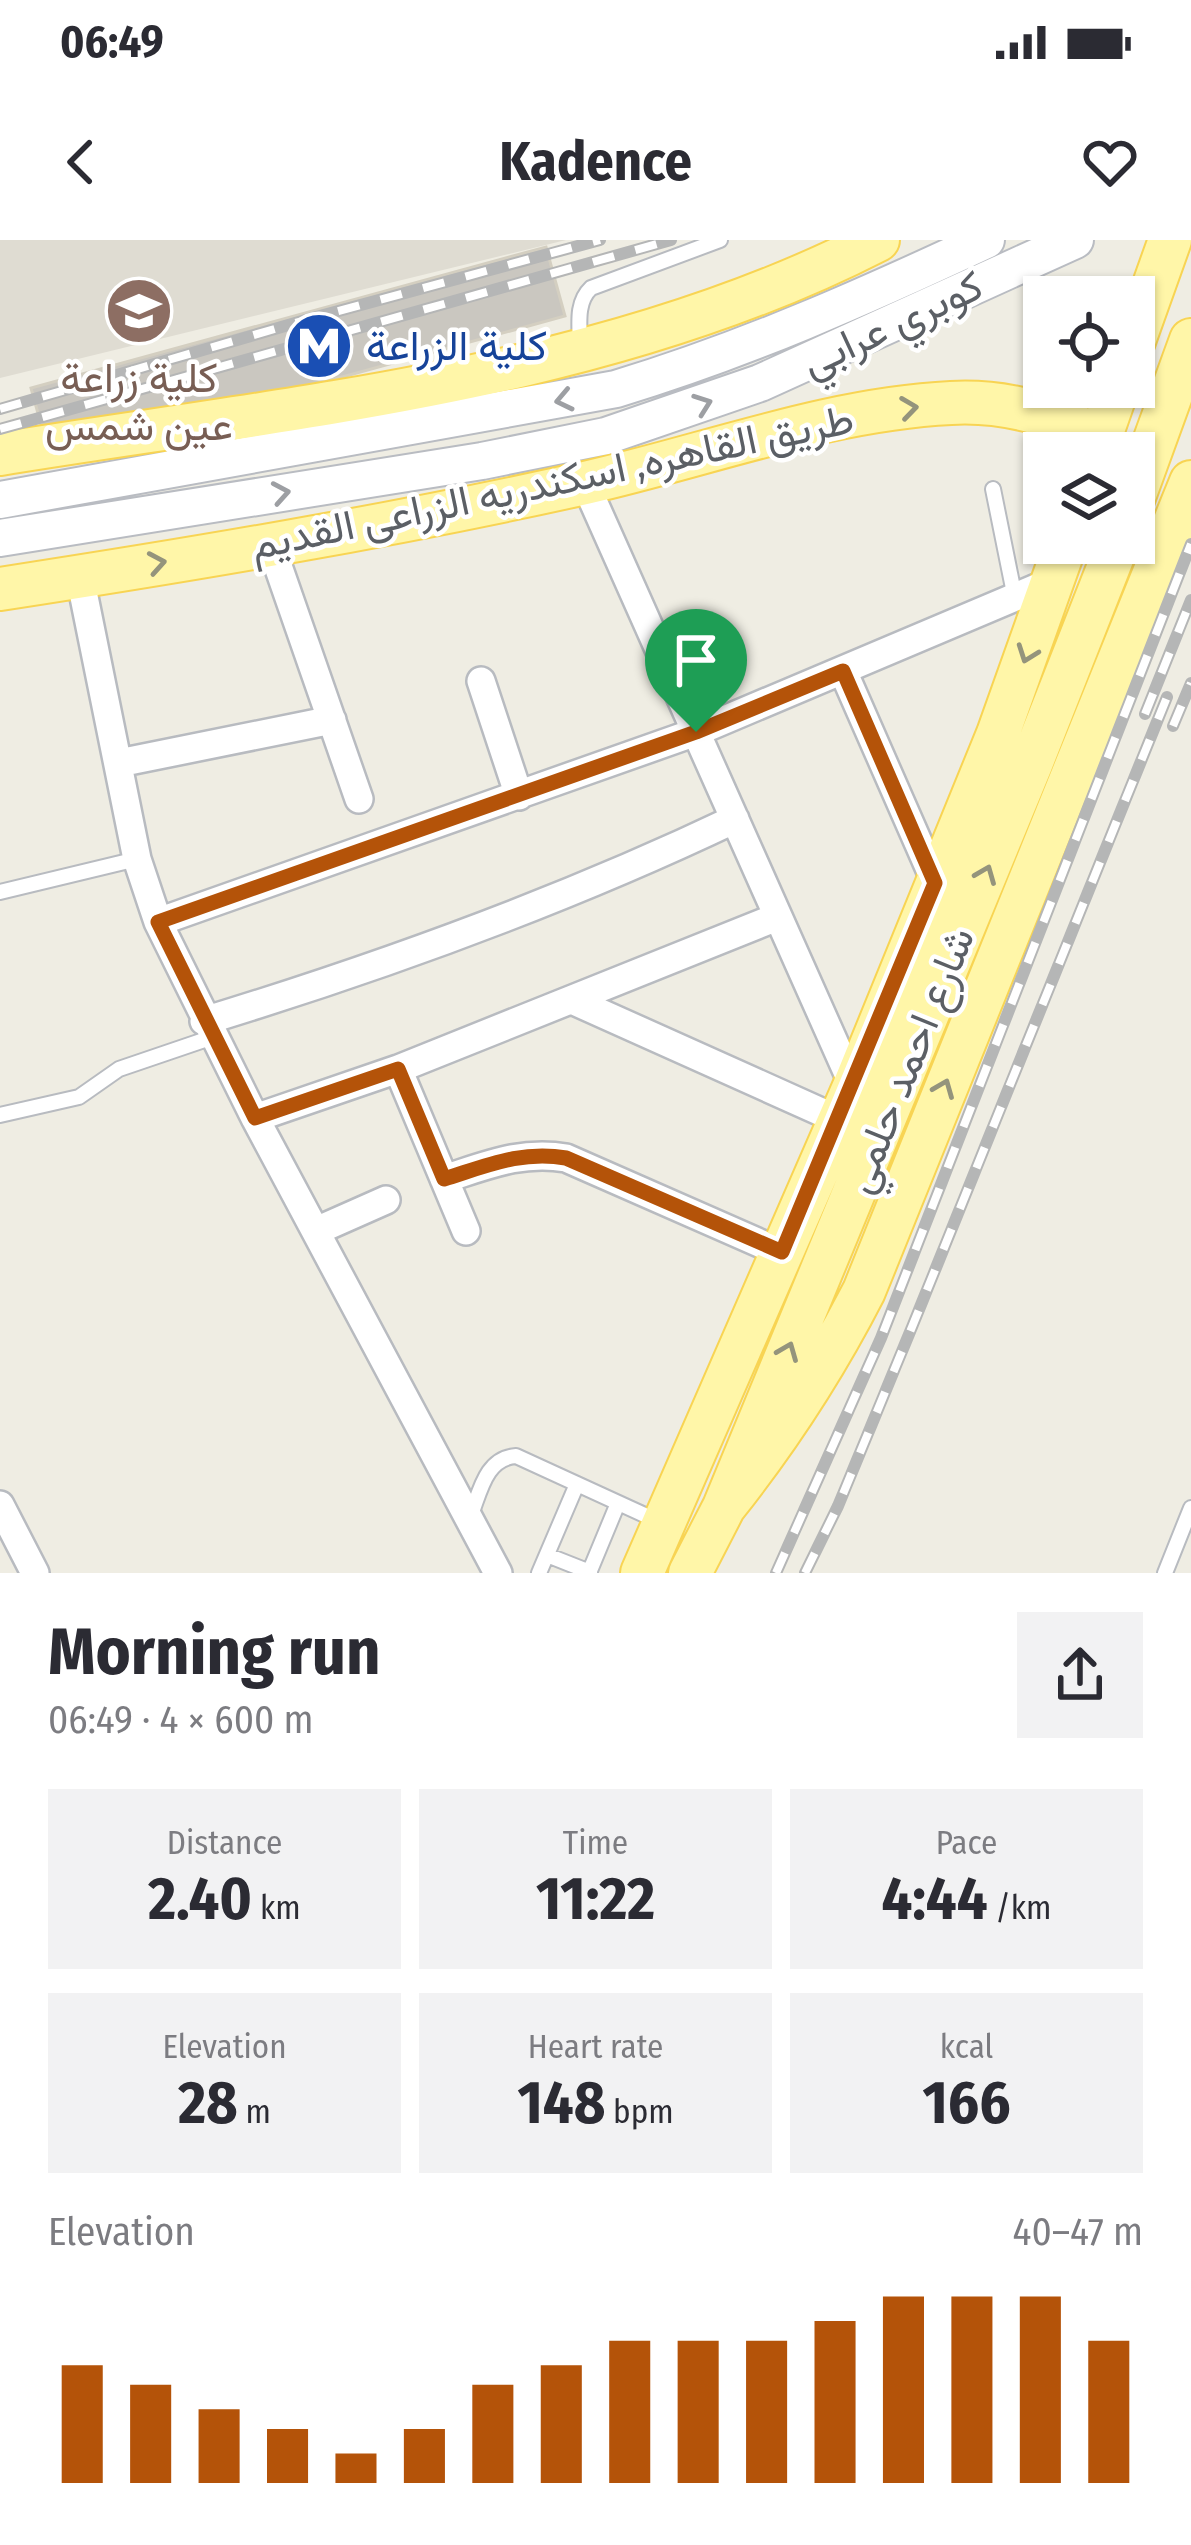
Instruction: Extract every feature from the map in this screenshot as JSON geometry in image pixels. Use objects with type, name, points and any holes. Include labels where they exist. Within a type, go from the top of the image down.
[{"type":"main road","points":[[0,454],[449,380],[580,352],[806,277],[878,240]]},
{"type":"main road","name":"كوبري عرابي","points":[[0,500],[616,389],[710,361],[808,322],[986,240]]},
{"type":"main road","name":"كوبري عرابي","points":[[0,538],[482,461],[606,436],[802,366],[1075,240]]},
{"type":"main road","points":[[1155,282],[1170,240]]},
{"type":"main road","points":[[1155,439],[1191,340]]},
{"type":"main road","name":"طريق القاهره, اسكندريه الزراعى القديم","points":[[0,589],[585,483],[869,414],[950,403],[1035,404],[1078,432]]},
{"type":"main road","points":[[724,1507],[778,1440],[864,1291],[1191,482]]},
{"type":"main road","name":"شارع احمد حلمي","points":[[690,1573],[724,1507],[1110,564]]},
{"type":"main road","name":"شارع احمد حلمي","points":[[642,1573],[846,1104],[998,734],[1044,574]]},
{"type":"street","points":[[585,483],[777,917],[846,1104]]},
{"type":"street","points":[[270,543],[359,799]]},
{"type":"street","points":[[158,922],[696,732],[843,671],[1044,574]]},
{"type":"street","points":[[80,577],[137,859],[158,922],[208,1029],[498,1573]]},
{"type":"street","points":[[843,671],[935,883]]},
{"type":"street","points":[[481,680],[519,796]]},
{"type":"street","points":[[118,763],[332,720]]},
{"type":"street","points":[[208,1029],[531,911],[735,819]]},
{"type":"street","points":[[255,1118],[398,1069],[777,917]]},
{"type":"street","points":[[574,1001],[846,1104]]},
{"type":"street","points":[[398,1069],[466,1231]]},
{"type":"street","points":[[444,1179],[508,1158],[539,1154],[566,1158],[782,1252]]},
{"type":"street","points":[[316,1231],[386,1200]]},
{"type":"street","points":[[0,1505],[35,1573]]},
{"type":"lane","points":[[580,352],[580,307],[582,296],[591,288],[720,240]]},
{"type":"lane","points":[[993,489],[1044,574]]},
{"type":"lane","points":[[0,892],[137,859]]},
{"type":"lane","points":[[0,1115],[79,1097],[119,1069],[208,1029]]},
{"type":"lane","points":[[469,1519],[492,1466],[506,1456],[516,1456],[665,1525]]},
{"type":"lane","points":[[539,1573],[577,1484]]},
{"type":"lane","points":[[547,1555],[589,1573],[618,1503]]},
{"type":"lane","points":[[1165,1573],[1191,1508]]},
{"type":"shaded area","name":"كلية زراعة عين شمس","points":[[0,240],[566,240],[0,378]]},
{"type":"building","name":"كلية الزراعة","points":[[546,247],[565,316],[50,457],[31,388]]},
{"type":"railway","points":[[0,409],[600,240]]},
{"type":"railway","points":[[0,429],[671,240]]},
{"type":"railway","points":[[776,1573],[881,1338],[1191,544]]},
{"type":"railway","points":[[1145,714],[1191,600]]},
{"type":"railway","points":[[1173,726],[1191,683]]},
{"type":"railway","points":[[805,1573],[912,1327],[1167,697]]},
{"type":"place","name":"كلية زراعة عين شمس","points":[[139,311]]},
{"type":"place","name":"كلية الزراعة","points":[[319,346]]},
{"type":"route","points":[[843,671],[935,883],[782,1252],[566,1158],[539,1154],[508,1158],[444,1179],[398,1069],[255,1118],[158,922],[696,732],[843,671]]}]
